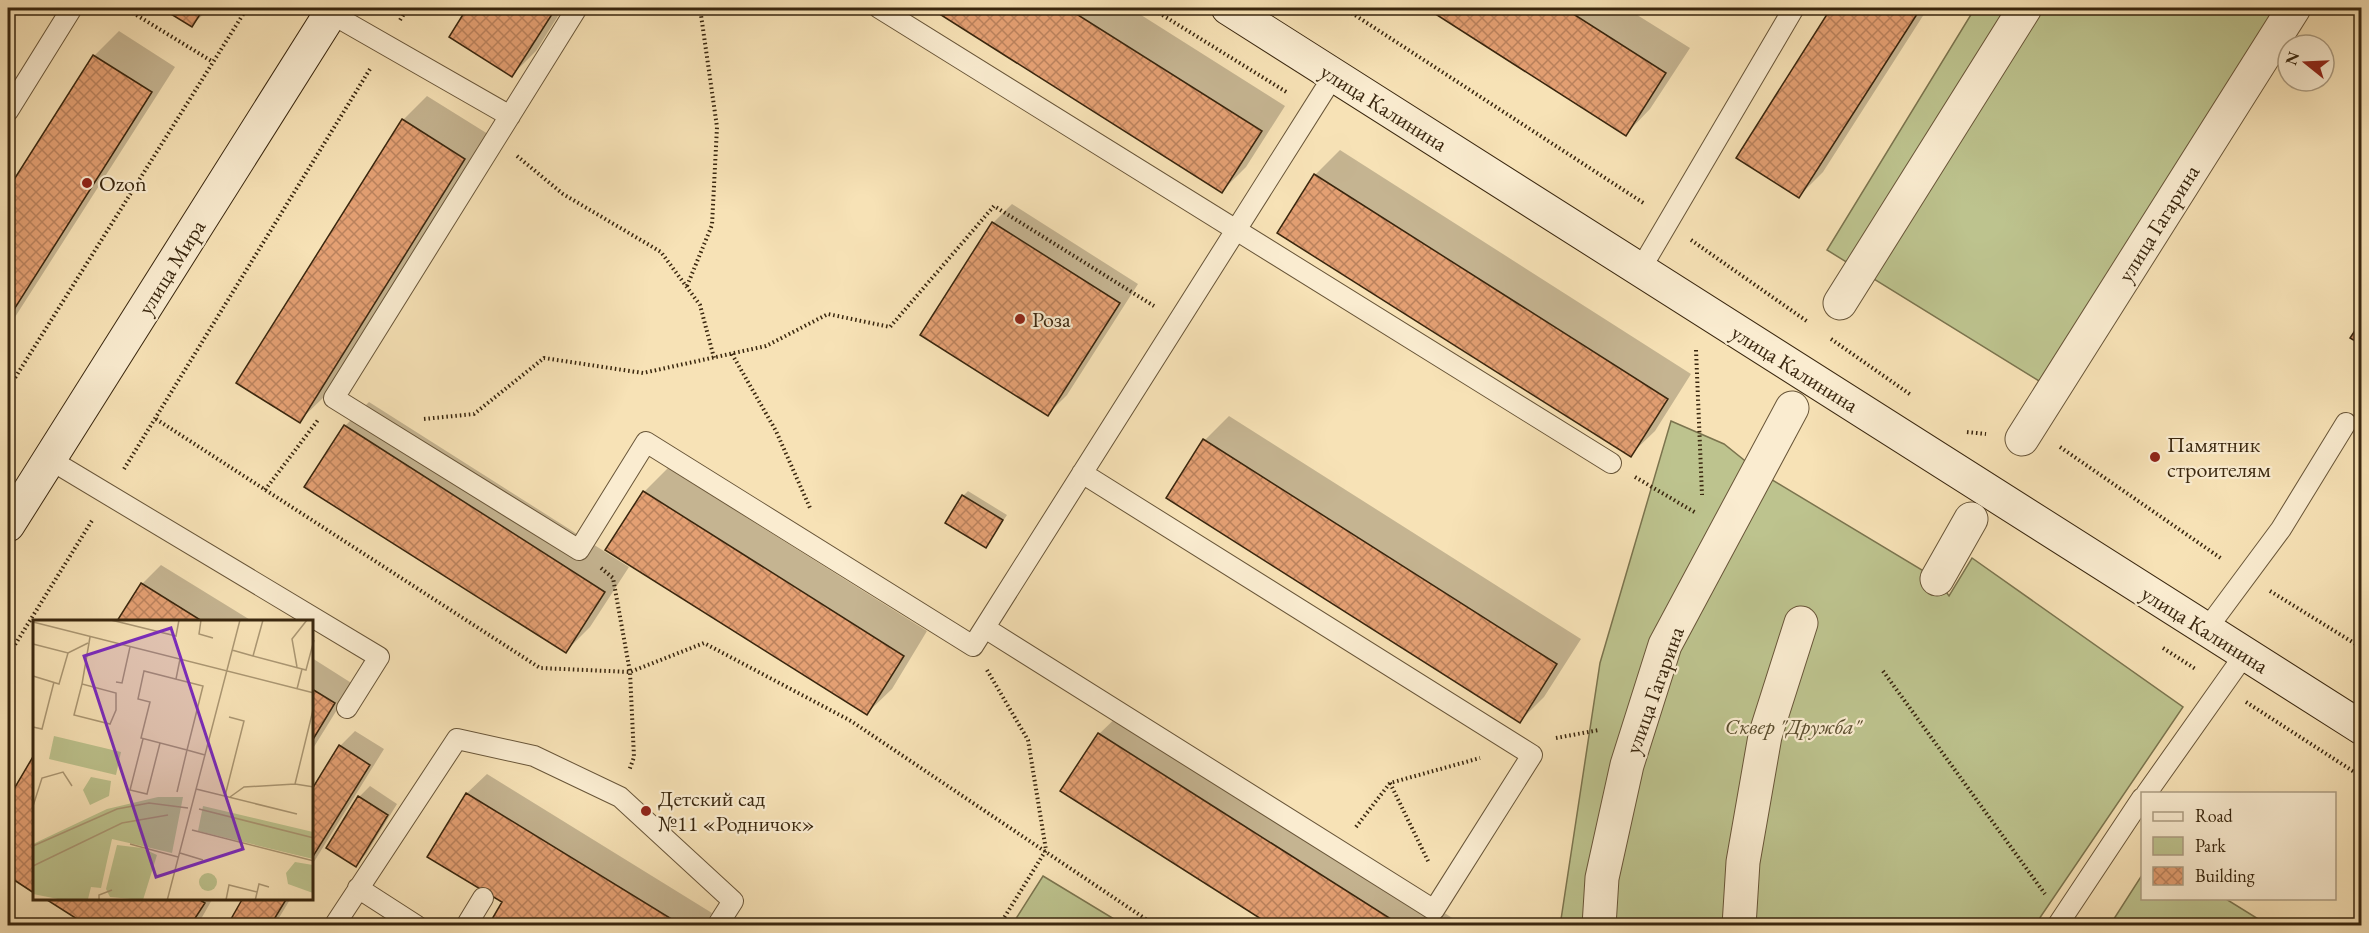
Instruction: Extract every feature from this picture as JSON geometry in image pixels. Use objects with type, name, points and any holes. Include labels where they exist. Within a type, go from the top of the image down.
[{"type":"street","name":"улица Калинина","points":[[1228,8],[2361,728]]},
{"type":"street","points":[[1840,303],[2025,8]]},
{"type":"street","name":"улица Гагарина","points":[[2022,439],[2294,8]]},
{"type":"street","name":"улица Мира","points":[[8,525],[332,10]]},
{"type":"street","name":"улица Гагарина","points":[[1599,926],[1602,878],[1627,765],[1665,645],[1792,408]]},
{"type":"street","points":[[1937,579],[1971,519]]},
{"type":"street","points":[[1739,926],[1743,862],[1765,736],[1801,623]]},
{"type":"lane","points":[[8,111],[72,8]]},
{"type":"lane","points":[[577,8],[334,398],[579,550],[646,442],[973,646],[1235,229],[1335,75]]},
{"type":"lane","points":[[879,8],[1611,463]]},
{"type":"lane","points":[[1641,270],[1792,8]]},
{"type":"lane","points":[[332,10],[385,44],[510,116]]},
{"type":"lane","points":[[2206,630],[2281,529],[2346,423]]},
{"type":"lane","points":[[49,459],[379,657],[347,708]]},
{"type":"lane","points":[[985,628],[1434,910],[1532,755],[1082,473]]},
{"type":"lane","points":[[2147,792],[2245,654]]},
{"type":"lane","points":[[334,926],[457,739],[534,756],[620,797],[733,901],[717,926]]},
{"type":"lane","points":[[2060,922],[2141,800]]},
{"type":"lane","points":[[357,888],[417,926]]},
{"type":"lane","points":[[466,926],[483,898]]},
{"type":"path","points":[[125,8],[213,62]]},
{"type":"path","points":[[8,389],[248,8]]},
{"type":"path","points":[[8,656],[408,8]]},
{"type":"path","points":[[686,286],[712,225],[713,214],[717,127],[700,8]]},
{"type":"path","points":[[496,138],[563,194],[661,252],[700,305],[714,358]]},
{"type":"path","points":[[375,424],[474,414],[544,358],[643,373],[766,346],[828,314],[890,327],[994,206],[1178,321]]},
{"type":"path","points":[[1611,463],[1702,517],[1696,348]]},
{"type":"path","points":[[732,354],[776,431],[812,512],[821,552]]},
{"type":"path","points":[[265,490],[334,398]]},
{"type":"path","points":[[156,419],[540,668],[630,672],[705,643],[851,721],[1046,850],[1155,926]]},
{"type":"path","points":[[579,550],[613,578],[630,672],[634,757],[620,797]]},
{"type":"path","points":[[973,646],[1028,740],[1046,850],[999,926]]},
{"type":"path","points":[[1883,671],[2060,922]]},
{"type":"path","points":[[1338,849],[1390,783],[1520,747],[1641,722]]},
{"type":"path","points":[[1390,783],[1434,873],[1434,910]]},
{"type":"green space","points":[[1975,8],[2279,8],[2047,386],[1827,250]]},
{"type":"green space","name":"Сквер \"Дружба\"","points":[[1671,421],[1724,444],[1759,472],[1937,579],[1949,596],[1972,558],[2183,707],[2035,925],[1560,926],[1600,663]]},
{"type":"green space","points":[[1043,876],[1124,925],[1012,925]]},
{"type":"green space","points":[[2141,877],[2141,900],[2228,900],[2268,925],[2110,925]]},
{"type":"building","points":[[161,8],[204,8],[192,27]]},
{"type":"building","points":[[467,8],[556,8],[512,77],[449,37]]},
{"type":"building","points":[[930,8],[1067,8],[1262,131],[1222,193]]},
{"type":"building","points":[[1426,8],[1564,8],[1666,73],[1626,136]]},
{"type":"building","points":[[1831,8],[1921,8],[1799,198],[1736,158]]},
{"type":"building","points":[[93,55],[152,92],[8,319],[8,189]]},
{"type":"building","points":[[402,119],[465,159],[300,423],[236,383]]},
{"type":"building","points":[[1314,174],[1668,399],[1631,457],[1277,233]]},
{"type":"building","name":"Роза","points":[[992,222],[1120,303],[1048,416],[920,335]]},
{"type":"building","points":[[2362,320],[2362,345],[2350,338]]},
{"type":"building","points":[[344,425],[605,592],[566,653],[304,487]]},
{"type":"building","points":[[1203,439],[1557,664],[1520,723],[1166,498]]},
{"type":"building","points":[[643,491],[904,656],[867,715],[605,550]]},
{"type":"building","points":[[962,495],[1003,520],[986,548],[945,523]]},
{"type":"building","points":[[141,583],[200,620],[118,620]]},
{"type":"building","points":[[314,690],[335,703],[314,738]]},
{"type":"building","points":[[1098,733],[1402,926],[1272,926],[1060,791]]},
{"type":"building","points":[[339,745],[370,765],[314,855],[314,786]]},
{"type":"building","points":[[33,757],[33,892],[8,876],[8,799]]},
{"type":"building","points":[[466,793],[683,926],[488,926],[502,902],[427,857]]},
{"type":"building","points":[[358,796],[388,815],[356,867],[326,848]]},
{"type":"building","points":[[47,900],[200,900],[205,903],[190,926],[88,926]]},
{"type":"building","points":[[242,900],[286,900],[270,926],[227,926]]},
{"type":"place","name":"Ozon","points":[[87,183]]},
{"type":"place","name":"Роза","points":[[1020,319]]},
{"type":"place","name":"Памятник строителям","points":[[2155,457]]},
{"type":"place","name":"Детский сад №11 «Родничок»","points":[[646,811]]}]
